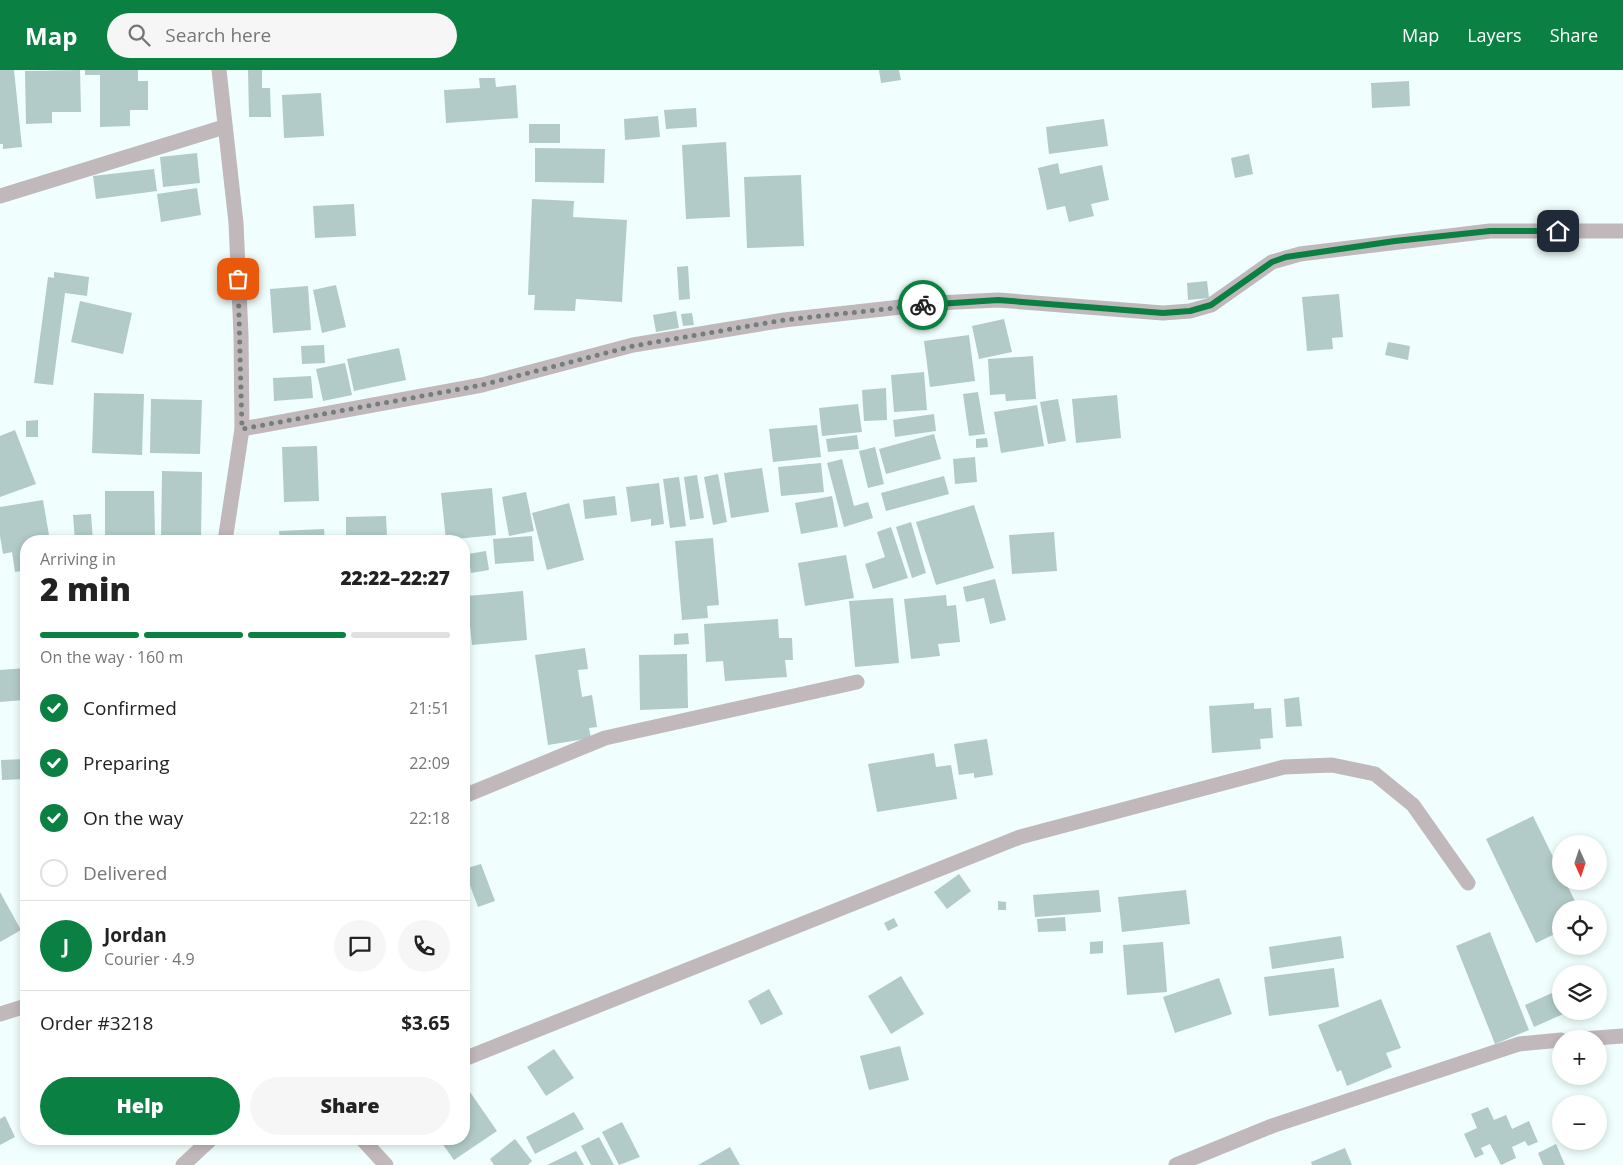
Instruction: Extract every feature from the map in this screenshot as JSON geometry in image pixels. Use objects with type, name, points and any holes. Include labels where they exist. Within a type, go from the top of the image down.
[{"type":"street","points":[[220,70],[224,127],[236,222],[241,335],[242,429],[226,535]]},
{"type":"street","points":[[0,196],[224,127]]},
{"type":"street","points":[[242,429],[482,385],[633,346],[784,320],[937,303],[998,300],[1163,313],[1190,311],[1211,305],[1272,262],[1300,254],[1490,231],[1623,230]]},
{"type":"street","points":[[470,794],[605,738],[677,724],[857,682]]},
{"type":"street","points":[[470,1057],[1020,837],[1284,767],[1332,765],[1375,774],[1413,805],[1468,883]]},
{"type":"street","points":[[0,1014],[20,1008]]},
{"type":"street","points":[[1607,1037],[1623,1036]]},
{"type":"street","points":[[1176,1165],[1272,1126],[1519,1044],[1552,1041]]},
{"type":"street","points":[[183,1165],[205,1145]]},
{"type":"street","points":[[368,1145],[386,1165]]},
{"type":"building","points":[[0,70],[14,70],[22,147],[3,149],[3,144],[0,144]]},
{"type":"building","points":[[80,70],[81,112],[52,112],[52,123],[26,124],[25,71]]},
{"type":"building","points":[[85,70],[138,70],[138,81],[148,81],[148,110],[130,110],[130,126],[100,127],[100,75],[85,75]]},
{"type":"building","points":[[248,70],[262,70],[262,88],[270,88],[271,117],[249,117]]},
{"type":"building","points":[[879,70],[899,70],[901,80],[881,83]]},
{"type":"building","points":[[479,78],[495,78],[496,87],[516,85],[518,118],[446,123],[444,90],[480,88]]},
{"type":"building","points":[[1409,81],[1410,106],[1372,108],[1371,83]]},
{"type":"building","points":[[321,93],[324,136],[284,138],[282,95]]},
{"type":"building","points":[[696,108],[697,127],[666,129],[664,110]]},
{"type":"building","points":[[658,116],[660,137],[625,140],[624,119]]},
{"type":"building","points":[[1104,119],[1108,146],[1049,154],[1046,127]]},
{"type":"building","points":[[529,124],[560,124],[560,143],[529,143]]},
{"type":"building","points":[[726,142],[730,217],[686,219],[682,145]]},
{"type":"building","points":[[535,148],[605,149],[604,183],[535,182]]},
{"type":"building","points":[[197,153],[200,183],[163,187],[160,157]]},
{"type":"building","points":[[1249,154],[1253,174],[1235,178],[1231,158]]},
{"type":"building","points":[[1058,163],[1060,174],[1102,165],[1109,200],[1091,204],[1094,216],[1069,222],[1065,206],[1047,210],[1038,168]]},
{"type":"building","points":[[154,169],[157,191],[96,199],[93,176]]},
{"type":"building","points":[[801,175],[804,246],[747,248],[744,177]]},
{"type":"building","points":[[197,188],[201,215],[161,222],[157,194]]},
{"type":"building","points":[[532,199],[574,201],[573,217],[627,220],[622,302],[576,299],[575,311],[534,310],[535,295],[528,295]]},
{"type":"building","points":[[354,204],[356,236],[315,238],[313,206]]},
{"type":"building","points":[[688,266],[690,299],[679,300],[677,267]]},
{"type":"building","points":[[54,272],[89,277],[87,296],[65,293],[53,385],[34,383],[48,277],[54,278]]},
{"type":"building","points":[[1207,281],[1209,298],[1188,300],[1187,283]]},
{"type":"building","points":[[336,285],[346,327],[322,333],[313,290]]},
{"type":"building","points":[[308,286],[311,330],[273,333],[270,289]]},
{"type":"building","points":[[1339,294],[1343,337],[1332,338],[1333,349],[1307,351],[1302,297]]},
{"type":"building","points":[[80,301],[132,313],[123,354],[71,342]]},
{"type":"building","points":[[676,311],[679,328],[656,332],[653,315]]},
{"type":"building","points":[[692,313],[694,325],[683,326],[681,314]]},
{"type":"building","points":[[1004,319],[1012,352],[979,359],[972,326]]},
{"type":"building","points":[[969,335],[975,381],[930,387],[924,341]]},
{"type":"building","points":[[1388,342],[1410,346],[1408,360],[1385,355]]},
{"type":"building","points":[[324,345],[325,363],[302,364],[301,346]]},
{"type":"building","points":[[399,348],[406,380],[354,391],[347,359]]},
{"type":"building","points":[[1033,356],[1036,399],[1006,401],[1005,394],[990,395],[988,359]]},
{"type":"building","points":[[345,363],[352,395],[323,401],[316,369]]},
{"type":"building","points":[[924,372],[927,410],[894,412],[891,375]]},
{"type":"building","points":[[311,376],[313,398],[274,401],[273,378]]},
{"type":"building","points":[[886,388],[887,420],[864,421],[862,390]]},
{"type":"building","points":[[978,392],[985,434],[969,436],[963,394]]},
{"type":"building","points":[[94,393],[144,394],[142,455],[92,453]]},
{"type":"building","points":[[1117,395],[1121,438],[1076,443],[1072,399]]},
{"type":"building","points":[[151,399],[202,400],[200,454],[150,453]]},
{"type":"building","points":[[1058,399],[1066,441],[1048,444],[1040,402]]},
{"type":"building","points":[[858,404],[862,432],[822,436],[819,408]]},
{"type":"building","points":[[1037,405],[1044,446],[1001,453],[994,412]]},
{"type":"building","points":[[934,414],[936,431],[895,437],[893,420]]},
{"type":"building","points":[[38,420],[38,437],[26,437],[26,421]]},
{"type":"building","points":[[817,425],[821,457],[773,462],[769,429]]},
{"type":"building","points":[[15,430],[36,484],[0,497],[0,436]]},
{"type":"building","points":[[934,434],[941,459],[886,474],[879,449]]},
{"type":"building","points":[[857,435],[859,449],[828,452],[826,439]]},
{"type":"building","points":[[987,438],[988,447],[976,448],[976,439]]},
{"type":"building","points":[[317,446],[319,501],[284,502],[282,447]]},
{"type":"building","points":[[875,447],[884,484],[868,488],[859,451]]},
{"type":"building","points":[[975,457],[977,482],[955,484],[953,459]]},
{"type":"building","points":[[842,459],[854,506],[868,502],[873,518],[844,527],[827,463]]},
{"type":"building","points":[[821,463],[824,492],[781,496],[778,467]]},
{"type":"building","points":[[762,468],[769,512],[731,518],[724,473]]},
{"type":"building","points":[[162,471],[202,472],[201,535],[161,535]]},
{"type":"building","points":[[718,474],[727,522],[713,525],[704,477]]},
{"type":"building","points":[[697,475],[704,518],[690,520],[684,477]]},
{"type":"building","points":[[944,476],[949,494],[886,511],[881,493]]},
{"type":"building","points":[[679,477],[686,526],[670,528],[663,479]]},
{"type":"building","points":[[659,483],[664,524],[651,526],[651,519],[631,522],[626,487]]},
{"type":"building","points":[[492,488],[496,535],[470,538],[470,535],[445,535],[441,493]]},
{"type":"building","points":[[105,491],[154,491],[155,535],[105,535]]},
{"type":"building","points":[[526,492],[534,531],[509,536],[502,497]]},
{"type":"building","points":[[615,496],[617,515],[585,519],[583,500]]},
{"type":"building","points":[[832,496],[838,527],[801,534],[795,503]]},
{"type":"building","points":[[43,500],[49,535],[20,535],[20,571],[15,572],[12,552],[3,554],[0,536],[0,507]]},
{"type":"building","points":[[569,503],[584,560],[547,570],[532,513]]},
{"type":"building","points":[[974,505],[994,568],[936,585],[916,522]]},
{"type":"building","points":[[91,514],[93,535],[75,535],[73,515]]},
{"type":"building","points":[[386,516],[387,535],[346,535],[346,517]]},
{"type":"building","points":[[911,522],[926,573],[912,578],[896,527]]},
{"type":"building","points":[[891,527],[908,578],[873,589],[865,564],[885,557],[877,532]]},
{"type":"building","points":[[324,529],[324,535],[279,535],[279,531]]},
{"type":"building","points":[[1054,532],[1057,571],[1012,574],[1009,535]]},
{"type":"building","points":[[532,536],[534,561],[495,564],[493,539]]},
{"type":"building","points":[[713,538],[719,605],[707,606],[708,618],[682,620],[675,541]]},
{"type":"building","points":[[486,551],[489,570],[471,573],[470,554]]},
{"type":"building","points":[[846,555],[854,598],[805,606],[798,563]]},
{"type":"building","points":[[995,579],[1006,620],[990,624],[984,598],[966,602],[963,587]]},
{"type":"building","points":[[523,591],[527,640],[472,645],[470,596]]},
{"type":"building","points":[[946,595],[947,606],[956,605],[960,642],[938,644],[940,656],[911,659],[904,599]]},
{"type":"building","points":[[893,598],[899,663],[855,667],[849,601]]},
{"type":"building","points":[[778,619],[779,638],[792,638],[793,660],[785,660],[787,677],[725,681],[723,661],[706,662],[704,624]]},
{"type":"building","points":[[688,633],[689,644],[674,645],[674,634]]},
{"type":"building","points":[[585,648],[588,669],[578,670],[582,697],[592,695],[597,727],[589,728],[591,738],[548,745],[535,655]]},
{"type":"building","points":[[687,654],[688,708],[640,710],[639,655]]},
{"type":"building","points":[[20,668],[20,700],[0,702],[0,670]]},
{"type":"building","points":[[1299,697],[1302,726],[1286,727],[1284,699]]},
{"type":"building","points":[[1254,703],[1254,709],[1271,708],[1273,738],[1260,739],[1261,749],[1212,753],[1209,706]]},
{"type":"building","points":[[987,739],[993,775],[974,778],[974,773],[959,775],[954,744]]},
{"type":"building","points":[[934,753],[936,767],[951,765],[957,799],[877,812],[868,764]]},
{"type":"building","points":[[20,759],[20,779],[2,780],[1,760]]},
{"type":"building","points":[[1533,816],[1552,855],[1552,890],[1570,890],[1574,900],[1552,900],[1552,935],[1536,943],[1486,839]]},
{"type":"building","points":[[481,864],[495,901],[478,907],[470,885],[470,867]]},
{"type":"building","points":[[959,874],[971,891],[947,909],[934,892]]},
{"type":"building","points":[[1099,890],[1101,912],[1035,917],[1033,895]]},
{"type":"building","points":[[1186,890],[1190,924],[1122,932],[1118,897]]},
{"type":"building","points":[[0,892],[20,931],[0,942]]},
{"type":"building","points":[[998,901],[1006,902],[1006,910],[998,910]]},
{"type":"building","points":[[1065,917],[1066,931],[1038,932],[1037,919]]},
{"type":"building","points":[[894,918],[898,926],[888,931],[884,923]]},
{"type":"building","points":[[1490,932],[1529,1030],[1495,1044],[1456,946]]},
{"type":"building","points":[[1341,936],[1344,958],[1272,969],[1269,947]]},
{"type":"building","points":[[1103,941],[1103,953],[1090,954],[1090,942]]},
{"type":"building","points":[[1163,942],[1167,992],[1127,995],[1123,945]]},
{"type":"building","points":[[1334,968],[1339,1007],[1269,1016],[1264,977]]},
{"type":"building","points":[[901,976],[924,1014],[891,1034],[868,996]]},
{"type":"building","points":[[1219,978],[1232,1014],[1175,1033],[1163,997]]},
{"type":"building","points":[[769,989],[783,1014],[761,1025],[748,1001]]},
{"type":"building","points":[[1552,993],[1552,1019],[1534,1027],[1525,1005]]},
{"type":"building","points":[[1381,999],[1401,1048],[1386,1053],[1392,1067],[1347,1086],[1341,1070],[1337,1072],[1318,1025]]},
{"type":"building","points":[[900,1046],[909,1080],[869,1090],[860,1056]]},
{"type":"building","points":[[554,1049],[574,1078],[546,1096],[527,1067]]},
{"type":"building","points":[[470,1092],[497,1131],[454,1160],[443,1145],[470,1145]]},
{"type":"building","points":[[1488,1107],[1494,1120],[1506,1115],[1512,1129],[1529,1121],[1538,1142],[1528,1146],[1525,1141],[1512,1147],[1516,1158],[1501,1165],[1490,1144],[1481,1148],[1484,1154],[1475,1158],[1464,1134],[1477,1128],[1471,1114]]},
{"type":"building","points":[[574,1112],[584,1129],[535,1154],[526,1137]]},
{"type":"building","points":[[5,1116],[15,1137],[0,1145],[0,1119]]},
{"type":"building","points":[[622,1122],[640,1157],[619,1165],[602,1132]]},
{"type":"building","points":[[599,1137],[614,1165],[591,1165],[581,1146]]},
{"type":"building","points":[[515,1139],[532,1161],[528,1165],[494,1165],[490,1159]]},
{"type":"building","points":[[1552,1146],[1552,1150],[1559,1150],[1565,1165],[1543,1165],[1538,1153]]},
{"type":"building","points":[[730,1147],[740,1165],[698,1165]]},
{"type":"building","points":[[1345,1148],[1352,1165],[1312,1165],[1311,1162]]},
{"type":"building","points":[[576,1151],[584,1165],[547,1165]]},
{"type":"way so far","points":[[238,279],[241,335],[242,429],[482,385],[633,346],[784,320],[923,305]]},
{"type":"route","points":[[923,305],[998,300],[1163,313],[1190,311],[1211,305],[1272,262],[1286,257],[1395,241],[1490,231],[1558,231]]}]
